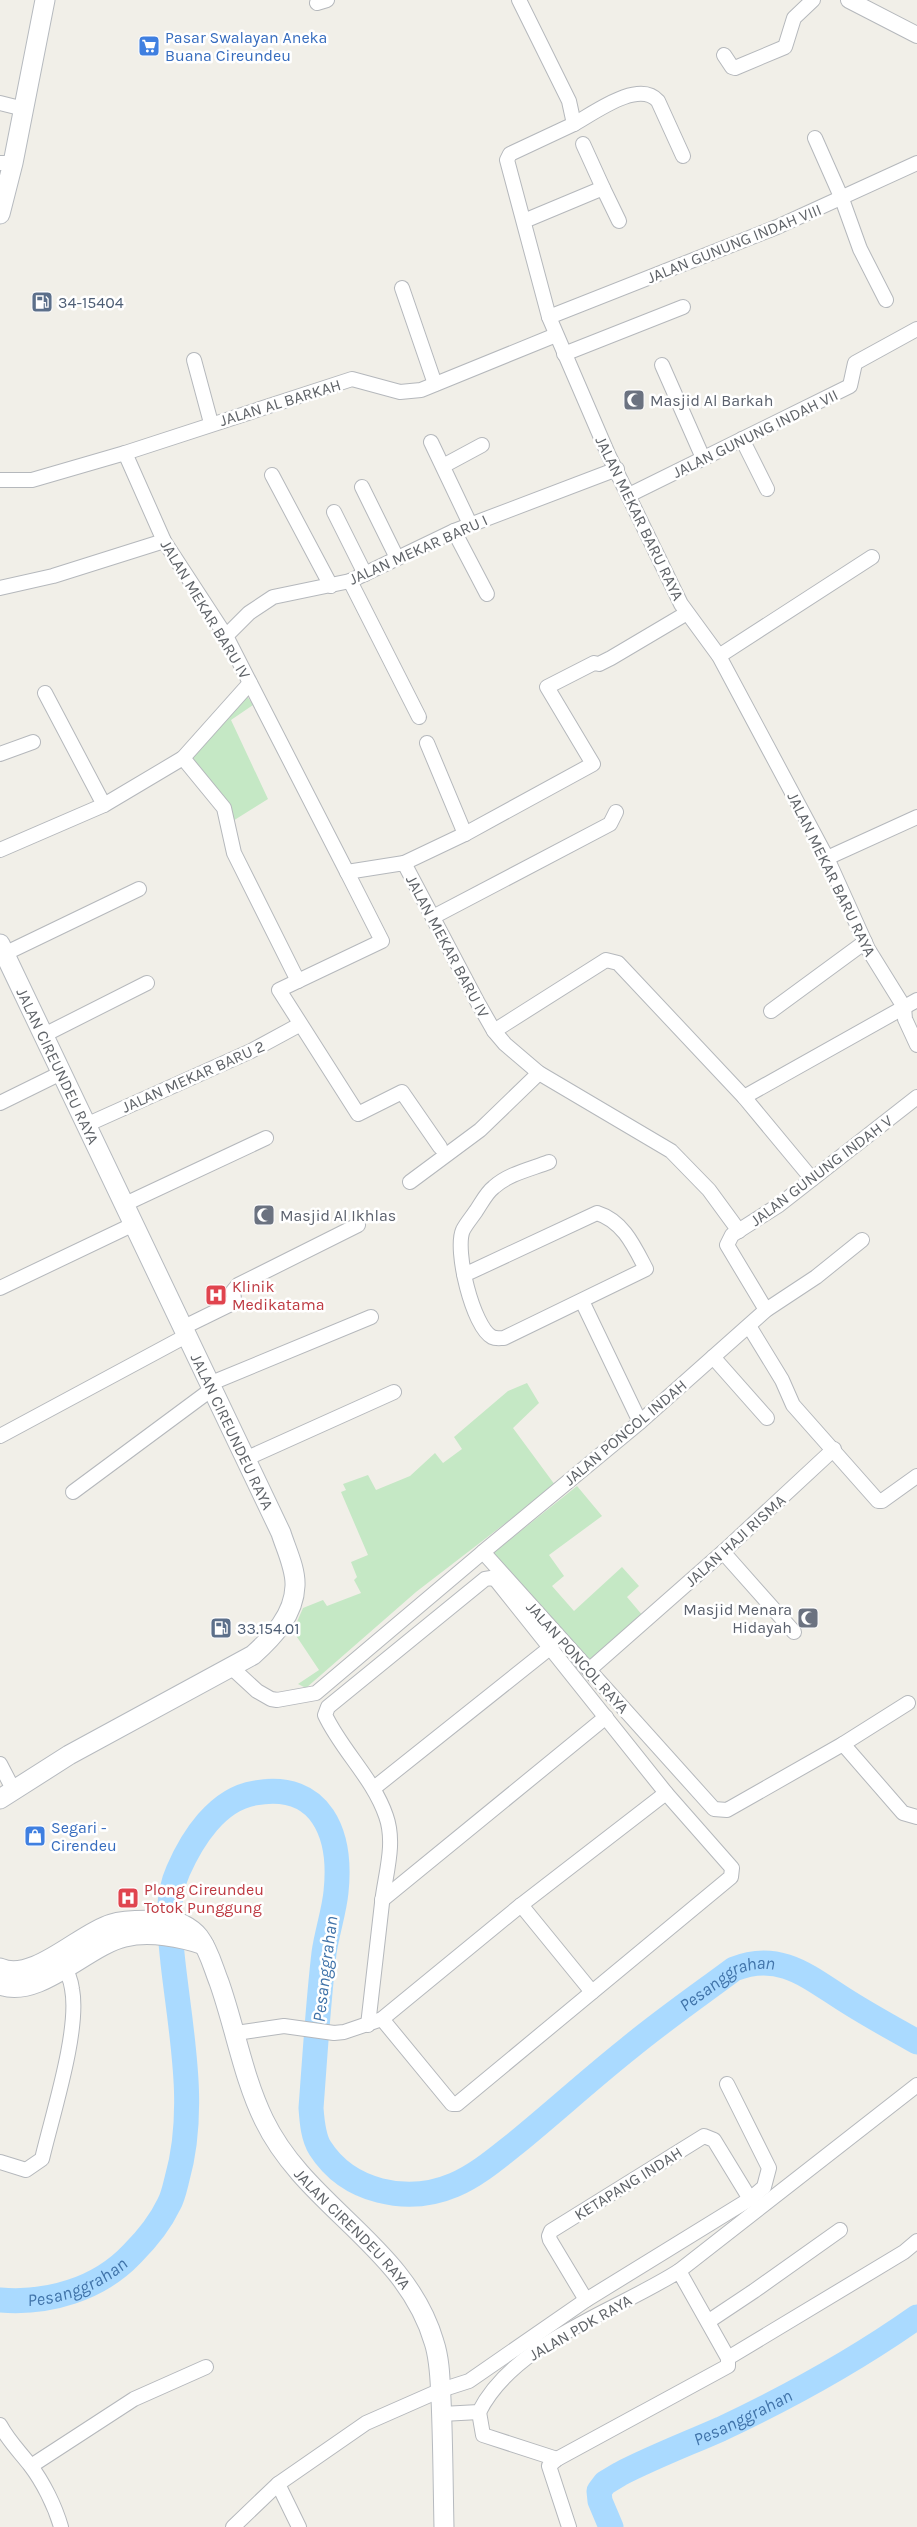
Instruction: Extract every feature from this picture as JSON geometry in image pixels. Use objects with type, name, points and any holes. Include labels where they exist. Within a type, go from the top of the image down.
[{"type":"main road","points":[[0,214],[6,163],[24,109],[45,0]]},
{"type":"main road","name":"JALAN CIREUNDEU RAYA","points":[[1,951],[62,1073],[132,1225],[281,1533],[296,1586],[285,1618],[273,1637],[253,1655],[232,1668],[124,1724],[4,1799]]},
{"type":"main road","name":"JALAN CIRENDEU RAYA","points":[[0,1985],[19,1987],[34,1984],[61,1960],[112,1924],[179,1931],[204,1945],[236,2033],[248,2077],[264,2120],[285,2153],[310,2185],[357,2229],[406,2282],[424,2314],[435,2343],[440,2390],[444,2527]]},
{"type":"main road","name":"JALAN CIRENDEU RAYA","points":[[0,1968],[16,1972],[61,1960]]},
{"type":"street","points":[[519,0],[569,101],[574,124],[623,98],[641,92],[652,94],[658,101],[683,156]]},
{"type":"street","points":[[724,55],[732,67],[735,68],[785,47],[794,18],[813,0]]},
{"type":"street","points":[[849,0],[917,35]]},
{"type":"street","points":[[0,103],[24,109]]},
{"type":"street","name":"JALAN MEKAR BARU RAYA","points":[[574,124],[508,156],[508,164],[549,317],[564,354],[681,604],[719,656],[827,858],[865,942],[904,1007],[905,1019],[917,1045]]},
{"type":"street","points":[[815,138],[842,199],[860,249],[886,300]]},
{"type":"street","points":[[583,144],[619,221]]},
{"type":"street","name":"JALAN GUNUNG INDAH VIII","points":[[549,317],[777,227],[842,199],[917,163]]},
{"type":"street","points":[[524,221],[603,188]]},
{"type":"street","points":[[402,288],[435,384]]},
{"type":"street","points":[[564,354],[683,307]]},
{"type":"street","name":"JALAN GUNUNG INDAH VII","points":[[629,495],[850,386],[854,363],[917,329]]},
{"type":"street","name":"JALAN AL BARKAH","points":[[0,480],[32,480],[125,453],[211,423],[352,380],[400,392],[421,390],[556,335]]},
{"type":"street","points":[[194,360],[211,423]]},
{"type":"street","points":[[662,365],[703,458]]},
{"type":"street","points":[[742,439],[767,490]]},
{"type":"street","points":[[431,442],[470,524]]},
{"type":"street","points":[[443,466],[482,445]]},
{"type":"street","name":"JALAN MEKAR BARU IV","points":[[125,453],[164,540],[226,636],[347,872],[404,863],[494,1030],[505,1044],[539,1073],[671,1151],[709,1190],[739,1231]]},
{"type":"street","name":"JALAN MEKAR BARU I","points":[[226,636],[249,614],[273,597],[350,581],[470,524],[617,469]]},
{"type":"street","points":[[272,475],[331,586]]},
{"type":"street","points":[[362,487],[397,558]]},
{"type":"street","points":[[334,512],[365,574]]},
{"type":"street","points":[[454,531],[487,594]]},
{"type":"street","points":[[0,588],[53,576],[164,540]]},
{"type":"street","points":[[719,656],[872,557]]},
{"type":"street","points":[[350,581],[419,717]]},
{"type":"street","points":[[404,863],[465,834],[593,764],[548,687],[594,663],[599,664],[611,658],[688,613]]},
{"type":"street","points":[[0,850],[104,805],[183,758],[250,683]]},
{"type":"street","points":[[44,693],[104,805]]},
{"type":"street","points":[[0,754],[33,742]]},
{"type":"street","points":[[426,743],[465,834]]},
{"type":"street","points":[[183,758],[224,808],[234,853],[298,981]]},
{"type":"street","points":[[433,917],[610,824],[616,812]]},
{"type":"street","points":[[827,858],[917,817]]},
{"type":"street","points":[[347,872],[382,941],[279,990],[299,1025],[358,1114],[402,1092],[440,1147]]},
{"type":"street","points":[[1,951],[139,889]]},
{"type":"street","points":[[771,1010],[865,942]]},
{"type":"street","points":[[494,1030],[606,960],[618,963],[744,1097],[812,1179]]},
{"type":"street","points":[[44,1036],[146,983]]},
{"type":"street","points":[[744,1097],[917,1000]]},
{"type":"street","name":"JALAN MEKAR BARU 2","points":[[86,1124],[234,1059],[299,1025]]},
{"type":"street","points":[[0,1102],[62,1073]]},
{"type":"street","points":[[410,1182],[480,1130],[539,1073]]},
{"type":"street","name":"JALAN GUNUNG INDAH V","points":[[766,1310],[727,1245],[732,1235],[779,1205],[917,1097]]},
{"type":"street","points":[[123,1205],[266,1138]]},
{"type":"street","points":[[464,1275],[598,1213],[610,1216],[628,1236],[646,1269],[582,1301],[498,1339],[488,1333],[475,1310],[464,1275],[459,1248],[462,1231],[492,1187],[506,1178],[549,1162]]},
{"type":"street","points":[[0,1288],[132,1225]]},
{"type":"street","points":[[0,1436],[229,1305],[234,1299],[233,1291],[238,1284],[358,1226]]},
{"type":"street","name":"JALAN PONCOL INDAH","points":[[483,1552],[640,1422],[766,1310],[816,1277],[862,1240]]},
{"type":"street","points":[[582,1301],[640,1422]]},
{"type":"street","points":[[72,1492],[210,1386],[371,1317]]},
{"type":"street","points":[[749,1326],[782,1380],[793,1405],[880,1502],[917,1476]]},
{"type":"street","points":[[713,1358],[767,1418]]},
{"type":"street","points":[[245,1459],[394,1392]]},
{"type":"street","name":"JALAN HAJI RISMA","points":[[589,1670],[723,1552],[834,1449]]},
{"type":"street","points":[[232,1668],[257,1691],[271,1699],[277,1700],[316,1693],[483,1552]]},
{"type":"street","name":"JALAN PONCOL RAYA","points":[[483,1552],[714,1809],[727,1810],[843,1744],[908,1703]]},
{"type":"street","points":[[723,1552],[794,1632]]},
{"type":"street","points":[[368,2025],[382,1900],[387,1877],[389,1833],[387,1817],[374,1788],[325,1715],[328,1707],[485,1579],[491,1578],[496,1580],[551,1647],[666,1793],[732,1868],[733,1873],[731,1877],[457,2104],[452,2104],[382,2018]]},
{"type":"street","points":[[374,1788],[551,1647]]},
{"type":"street","points":[[382,1900],[606,1717]]},
{"type":"street","points":[[843,1744],[903,1813],[917,1817]]},
{"type":"street","points":[[0,1764],[4,1799]]},
{"type":"street","points":[[236,2033],[284,2026],[334,2033],[368,2025],[382,2018],[521,1905],[666,1793]]},
{"type":"street","points":[[521,1905],[592,1992]]},
{"type":"street","points":[[0,2162],[26,2170],[42,2159],[70,2040],[74,2006],[72,1988],[61,1960]]},
{"type":"street","points":[[233,2527],[278,2484],[366,2423],[440,2390],[469,2381],[586,2300],[750,2199],[764,2187],[769,2168],[727,2084]]},
{"type":"street","name":"JALAN PDK RAYA","points":[[479,2412],[488,2394],[523,2359],[679,2271],[917,2085]]},
{"type":"street","name":"KETAPANG INDAH","points":[[586,2300],[550,2240],[548,2236],[550,2231],[704,2136],[714,2140],[750,2199]]},
{"type":"street","points":[[708,2320],[754,2291],[840,2230]]},
{"type":"street","points":[[728,2358],[904,2252],[917,2241]]},
{"type":"street","points":[[569,2527],[549,2473],[549,2466],[557,2459],[728,2366],[728,2358],[679,2271]]},
{"type":"street","points":[[31,2466],[134,2399],[206,2367]]},
{"type":"street","points":[[442,2414],[479,2412],[483,2435],[557,2459]]},
{"type":"street","points":[[0,2425],[9,2441],[31,2466],[56,2512],[61,2527]]},
{"type":"street","points":[[278,2484],[299,2527]]},
{"type":"green space","points":[[247,696],[253,705],[231,720],[268,799],[228,824],[186,762]]},
{"type":"green space","points":[[527,1383],[539,1403],[513,1428],[555,1485],[416,1592],[306,1688],[298,1684],[319,1670],[293,1631],[303,1608],[323,1600],[327,1606],[361,1593],[354,1580],[357,1577],[351,1562],[368,1555],[341,1492],[346,1490],[343,1484],[368,1475],[376,1490],[410,1476],[435,1453],[443,1463],[462,1449],[454,1437],[508,1391]]},
{"type":"green space","points":[[577,1486],[602,1516],[549,1555],[564,1576],[552,1586],[574,1611],[622,1567],[639,1586],[627,1597],[643,1616],[583,1666],[492,1554]]},
{"type":"waterway","name":"Pesanggrahan","points":[[0,2300],[18,2301],[54,2296],[72,2292],[104,2277],[119,2266],[143,2243],[165,2211],[175,2189],[183,2153],[187,2099],[186,2071],[171,1940],[171,1893],[184,1859],[198,1834],[208,1822],[229,1803],[255,1793],[278,1791],[297,1795],[312,1804],[323,1817],[331,1832],[337,1871],[336,1892],[325,1945],[311,2108],[314,2134],[320,2148],[332,2163],[346,2175],[362,2184],[398,2194],[417,2194],[436,2191],[470,2177],[516,2143],[668,2018],[734,1969],[752,1964],[768,1963],[797,1971],[917,2042]]},
{"type":"waterway","name":"Pesanggrahan","points":[[611,2527],[600,2501],[599,2491],[605,2483],[657,2456],[721,2429],[797,2391],[846,2363],[917,2317]]},
{"type":"place","name":"Pasar Swalayan Aneka Buana Cireundeu","points":[[149,46]]},
{"type":"place","name":"34-15404","points":[[42,302]]},
{"type":"place","name":"Masjid Al Barkah","points":[[634,400]]},
{"type":"place","name":"Masjid Al Ikhlas","points":[[264,1215]]},
{"type":"place","name":"Klinik Medikatama","points":[[216,1295]]},
{"type":"place","name":"Masjid Menara Hidayah","points":[[808,1618]]},
{"type":"place","name":"33.154.01","points":[[221,1628]]},
{"type":"place","name":"Segari - Cirendeu","points":[[35,1836]]},
{"type":"place","name":"Plong Cireundeu Totok Punggung","points":[[128,1898]]}]
